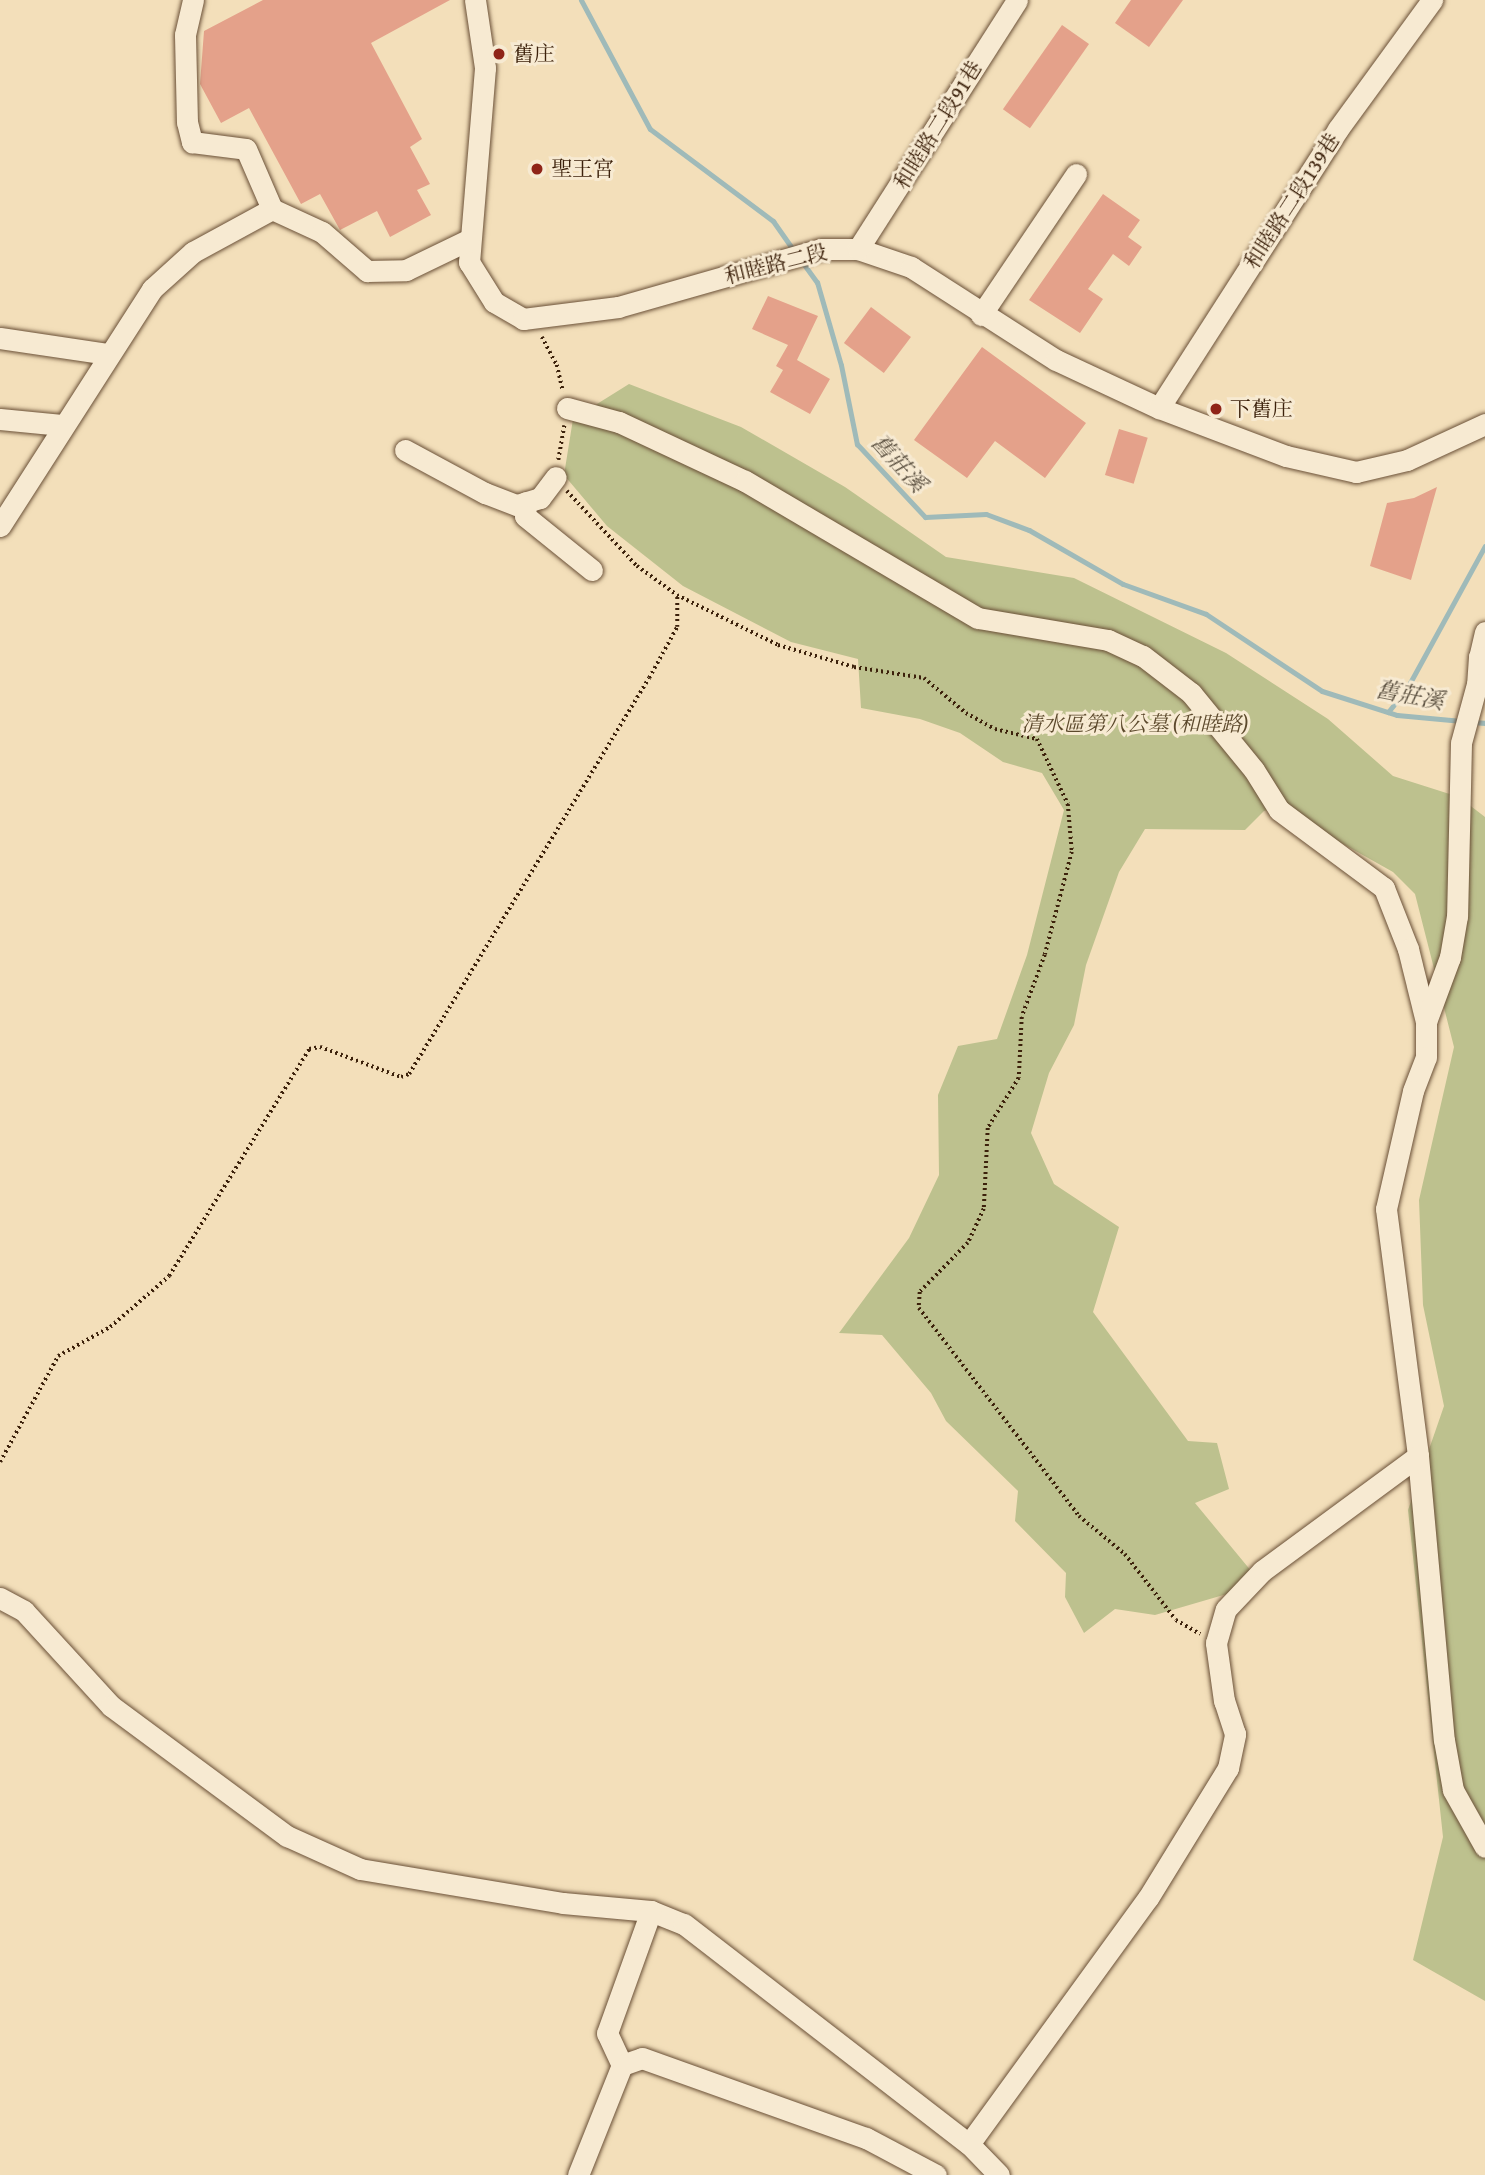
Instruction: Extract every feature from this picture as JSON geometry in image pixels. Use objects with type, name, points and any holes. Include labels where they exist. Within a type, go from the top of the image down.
[{"type":"street","points":[[193,0],[185,35],[187,122],[192,142],[246,149],[272,209],[322,232],[367,271],[406,270],[468,240]]},
{"type":"street","points":[[475,0],[485,68],[468,240],[469,262],[494,302],[523,319]]},
{"type":"street","name":"和睦路二段91巷","points":[[858,249],[1017,0]]},
{"type":"street","name":"和睦路二段139巷","points":[[1159,408],[1338,129],[1432,0]]},
{"type":"street","points":[[981,314],[1076,174]]},
{"type":"street","points":[[0,526],[107,354],[152,289],[193,252],[272,209]]},
{"type":"street","name":"和睦路二段","points":[[523,319],[618,307],[821,249],[858,249],[911,267],[1056,360],[1159,408],[1286,456],[1356,472],[1407,460],[1485,424]]},
{"type":"street","points":[[0,338],[107,354]]},
{"type":"street","points":[[567,408],[619,422],[745,481],[978,618],[1108,640],[1143,656],[1191,693],[1254,770],[1279,810],[1384,888],[1408,949],[1426,1022],[1426,1057],[1413,1091],[1386,1209],[1418,1456],[1444,1740],[1453,1790],[1485,1847]]},
{"type":"street","points":[[0,419],[62,425]]},
{"type":"street","points":[[405,450],[485,493],[517,505],[540,498],[556,477]]},
{"type":"street","points":[[526,502],[525,516],[592,570]]},
{"type":"street","points":[[1426,1022],[1450,957],[1457,916],[1461,743],[1477,684],[1485,632]]},
{"type":"street","points":[[969,2144],[1148,1898],[1228,1768],[1235,1734],[1224,1701],[1216,1643],[1226,1609],[1262,1571],[1418,1456]]},
{"type":"street","points":[[0,1598],[24,1611],[111,1706],[287,1836],[326,1858],[360,1869],[563,1903],[651,1911],[684,1924],[969,2144],[999,2175]]},
{"type":"street","points":[[579,2175],[622,2065],[607,2033],[651,1911]]},
{"type":"street","points":[[622,2065],[642,2058],[866,2138],[936,2175]]},
{"type":"path","points":[[523,319],[538,329],[557,365],[567,408],[556,477],[637,566],[677,595],[778,645],[854,667],[924,678],[985,724],[1037,739],[1051,764],[1068,804],[1072,852],[1045,955],[1022,1017],[1019,1078],[988,1128],[984,1209],[968,1243],[919,1292],[919,1308],[1079,1516],[1125,1554],[1176,1620],[1216,1643]]},
{"type":"path","points":[[0,1462],[58,1356],[110,1327],[169,1276],[309,1049],[320,1046],[401,1077],[409,1074],[649,678],[677,627],[677,595]]},
{"type":"green space","name":"清水區第八公墓 (和睦路)","points":[[629,384],[741,427],[845,487],[946,557],[1074,578],[1226,653],[1328,719],[1393,776],[1459,797],[1485,817],[1485,2001],[1413,1960],[1443,1837],[1408,1510],[1444,1406],[1423,1305],[1419,1200],[1454,1047],[1415,894],[1393,872],[1320,831],[1288,805],[1264,811],[1245,830],[1145,829],[1119,872],[1086,965],[1074,1025],[1049,1073],[1031,1133],[1054,1184],[1119,1227],[1093,1312],[1188,1441],[1217,1443],[1229,1489],[1195,1503],[1252,1572],[1244,1589],[1155,1615],[1115,1609],[1084,1633],[1065,1597],[1066,1573],[1015,1521],[1018,1491],[946,1421],[931,1393],[882,1335],[839,1333],[909,1238],[939,1175],[938,1095],[958,1046],[997,1039],[1027,955],[1064,810],[1042,773],[1003,762],[960,733],[920,719],[861,708],[858,659],[791,642],[683,586],[607,526],[564,475],[573,419]]},
{"type":"building","points":[[263,0],[450,0],[371,43],[422,139],[410,147],[430,184],[417,190],[431,215],[390,237],[377,211],[340,230],[320,194],[301,204],[249,108],[221,123],[200,84],[204,31]]},
{"type":"building","points":[[1131,0],[1183,0],[1149,47],[1115,23]]},
{"type":"building","points":[[1062,25],[1089,44],[1030,128],[1003,109]]},
{"type":"building","points":[[1103,194],[1140,220],[1128,237],[1142,247],[1129,266],[1113,254],[1088,289],[1103,299],[1080,333],[1029,300]]},
{"type":"building","points":[[768,296],[818,316],[797,360],[830,379],[810,414],[770,392],[783,370],[776,366],[788,345],[752,329]]},
{"type":"building","points":[[871,307],[911,337],[884,373],[844,343]]},
{"type":"building","points":[[982,347],[1086,423],[1045,478],[995,441],[967,478],[914,440]]},
{"type":"building","points":[[1119,429],[1148,438],[1134,484],[1105,475]]},
{"type":"building","points":[[1437,487],[1411,580],[1370,566],[1387,503],[1414,498]]},
{"type":"waterway","name":"舊莊溪","points":[[581,0],[650,129],[773,221],[794,251]]},
{"type":"waterway","name":"舊莊溪","points":[[800,259],[817,282],[841,365],[857,444],[925,517],[986,514],[1029,530],[1123,584],[1206,614],[1322,691],[1397,715],[1462,721]]},
{"type":"waterway","points":[[1388,712],[1406,690],[1485,546]]},
{"type":"waterway","name":"舊莊溪","points":[[1472,722],[1485,723]]},
{"type":"place","name":"舊庄","points":[[499,54]]},
{"type":"place","name":"聖王宮","points":[[537,169]]},
{"type":"place","name":"下舊庄","points":[[1216,409]]}]
